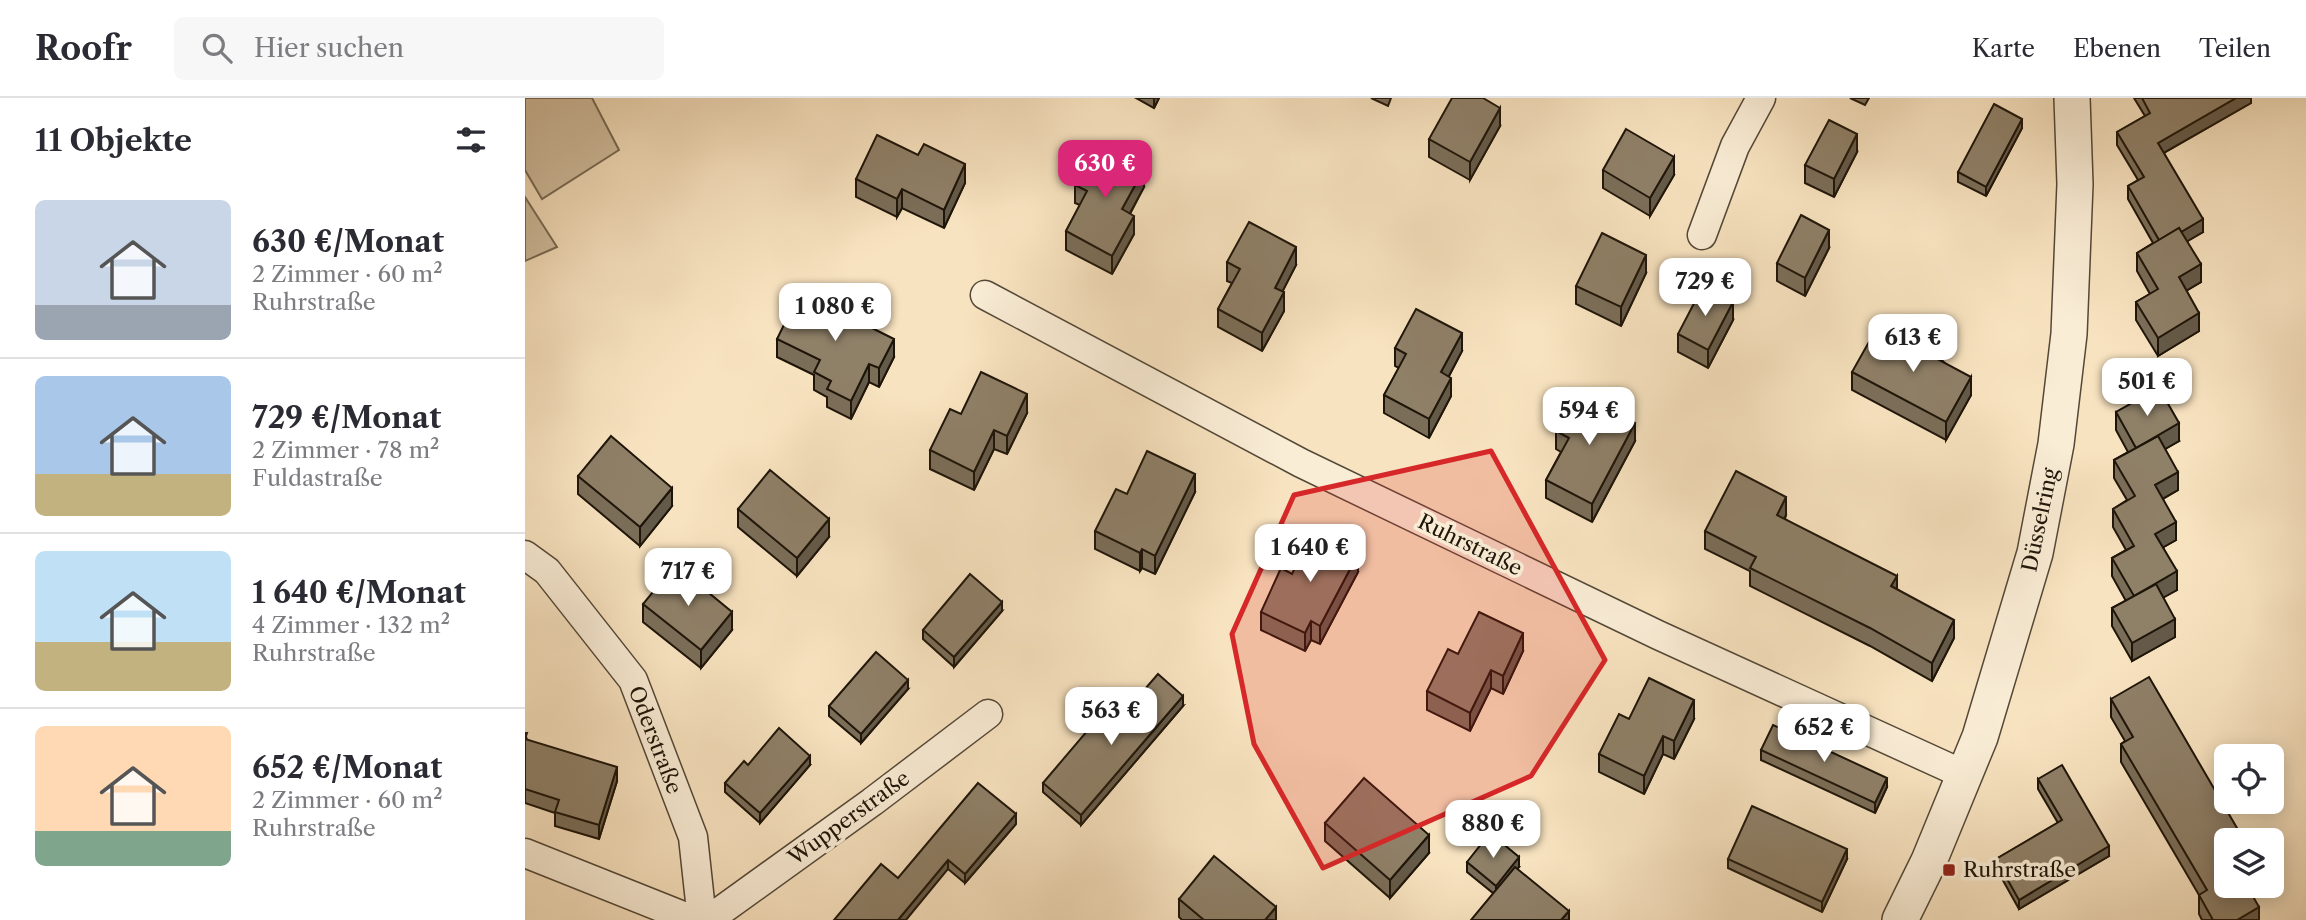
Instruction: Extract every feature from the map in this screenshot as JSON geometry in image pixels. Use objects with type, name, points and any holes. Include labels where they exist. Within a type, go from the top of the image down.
[{"type":"street","points":[[1702,235],[1735,146],[1761,98]]},
{"type":"street","name":"Düsselring","points":[[1900,920],[1929,861],[1965,775],[1993,698],[2035,553],[2056,444],[2069,334],[2075,184],[2072,98]]},
{"type":"street","name":"Ruhrstraße","points":[[985,295],[1301,463],[1658,635],[1965,775]]},
{"type":"street","name":"Oderstraße","points":[[525,555],[547,571],[633,680],[693,837],[702,920]]},
{"type":"street","name":"Wupperstraße","points":[[708,920],[873,803],[988,714]]},
{"type":"street","points":[[525,853],[693,920]]},
{"type":"highlighted area","points":[[1491,451],[1605,660],[1531,776],[1323,868],[1254,744],[1232,634],[1294,495]]},
{"type":"shaded area","points":[[525,98],[592,98],[619,150],[542,199],[525,170]]},
{"type":"shaded area","points":[[525,197],[557,247],[525,261]]},
{"type":"building","points":[[1452,98],[1483,98],[1500,108],[1470,162],[1429,139]]},
{"type":"building","points":[[2142,98],[2236,98],[2158,143],[2203,219],[2181,232],[2179,228],[2159,240],[2128,186],[2144,177],[2117,132],[2150,113]]},
{"type":"building","points":[[1994,104],[2022,119],[1986,187],[1958,172]]},
{"type":"building","points":[[1829,120],[1857,134],[1834,179],[1805,165]]},
{"type":"building","points":[[1626,129],[1674,157],[1650,198],[1603,170]]},
{"type":"building","points":[[877,135],[918,155],[924,144],[965,164],[944,210],[902,189],[897,199],[856,179]]},
{"type":"building","points":[[1097,144],[1144,169],[1122,209],[1134,216],[1112,256],[1066,231],[1087,191],[1075,185]]},
{"type":"building","points":[[1801,215],[1829,230],[1805,278],[1777,263]]},
{"type":"building","points":[[1249,222],[1296,247],[1275,288],[1284,292],[1262,333],[1218,309],[1240,269],[1227,262]]},
{"type":"building","points":[[2179,228],[2201,264],[2179,277],[2199,313],[2158,338],[2136,302],[2158,289],[2137,253]]},
{"type":"building","points":[[1602,233],[1646,255],[1621,307],[1576,286]]},
{"type":"building","points":[[1703,286],[1733,302],[1708,350],[1678,334]]},
{"type":"building","points":[[800,292],[894,339],[879,368],[869,364],[851,401],[827,389],[831,381],[814,372],[820,360],[777,339]]},
{"type":"building","points":[[1416,309],[1462,333],[1441,372],[1451,378],[1429,419],[1384,395],[1406,354],[1395,348]]},
{"type":"building","points":[[1874,333],[1891,342],[1894,336],[1909,344],[1913,337],[1943,354],[1939,360],[1971,377],[1946,422],[1852,372]]},
{"type":"building","points":[[981,372],[1027,394],[1007,436],[994,430],[974,472],[930,450],[950,409],[961,414]]},
{"type":"building","points":[[2159,388],[2179,423],[2136,448],[2116,412]]},
{"type":"building","points":[[1577,391],[1635,423],[1592,504],[1546,480],[1569,438],[1556,431]]},
{"type":"building","points":[[611,436],[672,488],[640,527],[578,476]]},
{"type":"building","points":[[2158,436],[2178,472],[2155,485],[2176,522],[2155,534],[2177,571],[2134,596],[2112,558],[2134,546],[2113,509],[2135,496],[2114,460]]},
{"type":"building","points":[[1147,451],[1195,474],[1155,556],[1142,549],[1140,553],[1095,531],[1116,489],[1127,494]]},
{"type":"building","points":[[770,470],[829,519],[797,558],[738,509]]},
{"type":"building","points":[[1736,471],[1786,497],[1777,515],[1897,576],[1891,586],[1954,620],[1932,663],[1870,628],[1750,568],[1756,557],[1705,531]]},
{"type":"building","points":[[1313,532],[1358,554],[1320,626],[1311,621],[1305,633],[1261,612],[1281,568],[1292,574]]},
{"type":"building","points":[[675,565],[732,612],[701,650],[643,604]]},
{"type":"building","points":[[970,574],[1002,602],[954,657],[923,630]]},
{"type":"building","points":[[2156,584],[2175,619],[2132,643],[2112,608]]},
{"type":"building","points":[[1479,612],[1523,633],[1503,676],[1491,670],[1470,713],[1427,691],[1448,649],[1458,654]]},
{"type":"building","points":[[876,652],[908,680],[861,734],[829,706]]},
{"type":"building","points":[[1158,674],[1183,696],[1081,815],[1043,783],[1093,724],[1106,734]]},
{"type":"building","points":[[2149,677],[2214,789],[2214,814],[2229,814],[2237,828],[2214,828],[2214,898],[2254,898],[2259,907],[2237,920],[2213,920],[2199,895],[2207,890],[2121,744],[2133,737],[2111,699]]},
{"type":"building","points":[[1649,678],[1694,700],[1674,741],[1663,736],[1644,776],[1599,754],[1619,714],[1629,719]]},
{"type":"building","points":[[1773,725],[1887,778],[1875,803],[1761,750]]},
{"type":"building","points":[[779,728],[810,756],[760,813],[725,783],[744,761],[748,765]]},
{"type":"building","points":[[525,739],[617,767],[599,825],[555,812],[559,800],[525,789]]},
{"type":"building","points":[[2062,765],[2109,846],[2019,900],[1996,859],[2062,820],[2038,779]]},
{"type":"building","points":[[1364,778],[1429,835],[1390,880],[1325,823]]},
{"type":"building","points":[[978,783],[1016,814],[965,874],[948,860],[898,920],[834,920],[881,864],[898,878]]},
{"type":"building","points":[[1752,806],[1847,849],[1822,902],[1728,859]]},
{"type":"building","points":[[1490,833],[1519,857],[1496,886],[1467,862]]},
{"type":"building","points":[[1214,856],[1276,907],[1265,920],[1204,920],[1179,899]]},
{"type":"building","points":[[1515,867],[1569,911],[1561,920],[1471,920]]},
{"type":"place","name":"Ruhrstraße","points":[[1949,870]]}]
